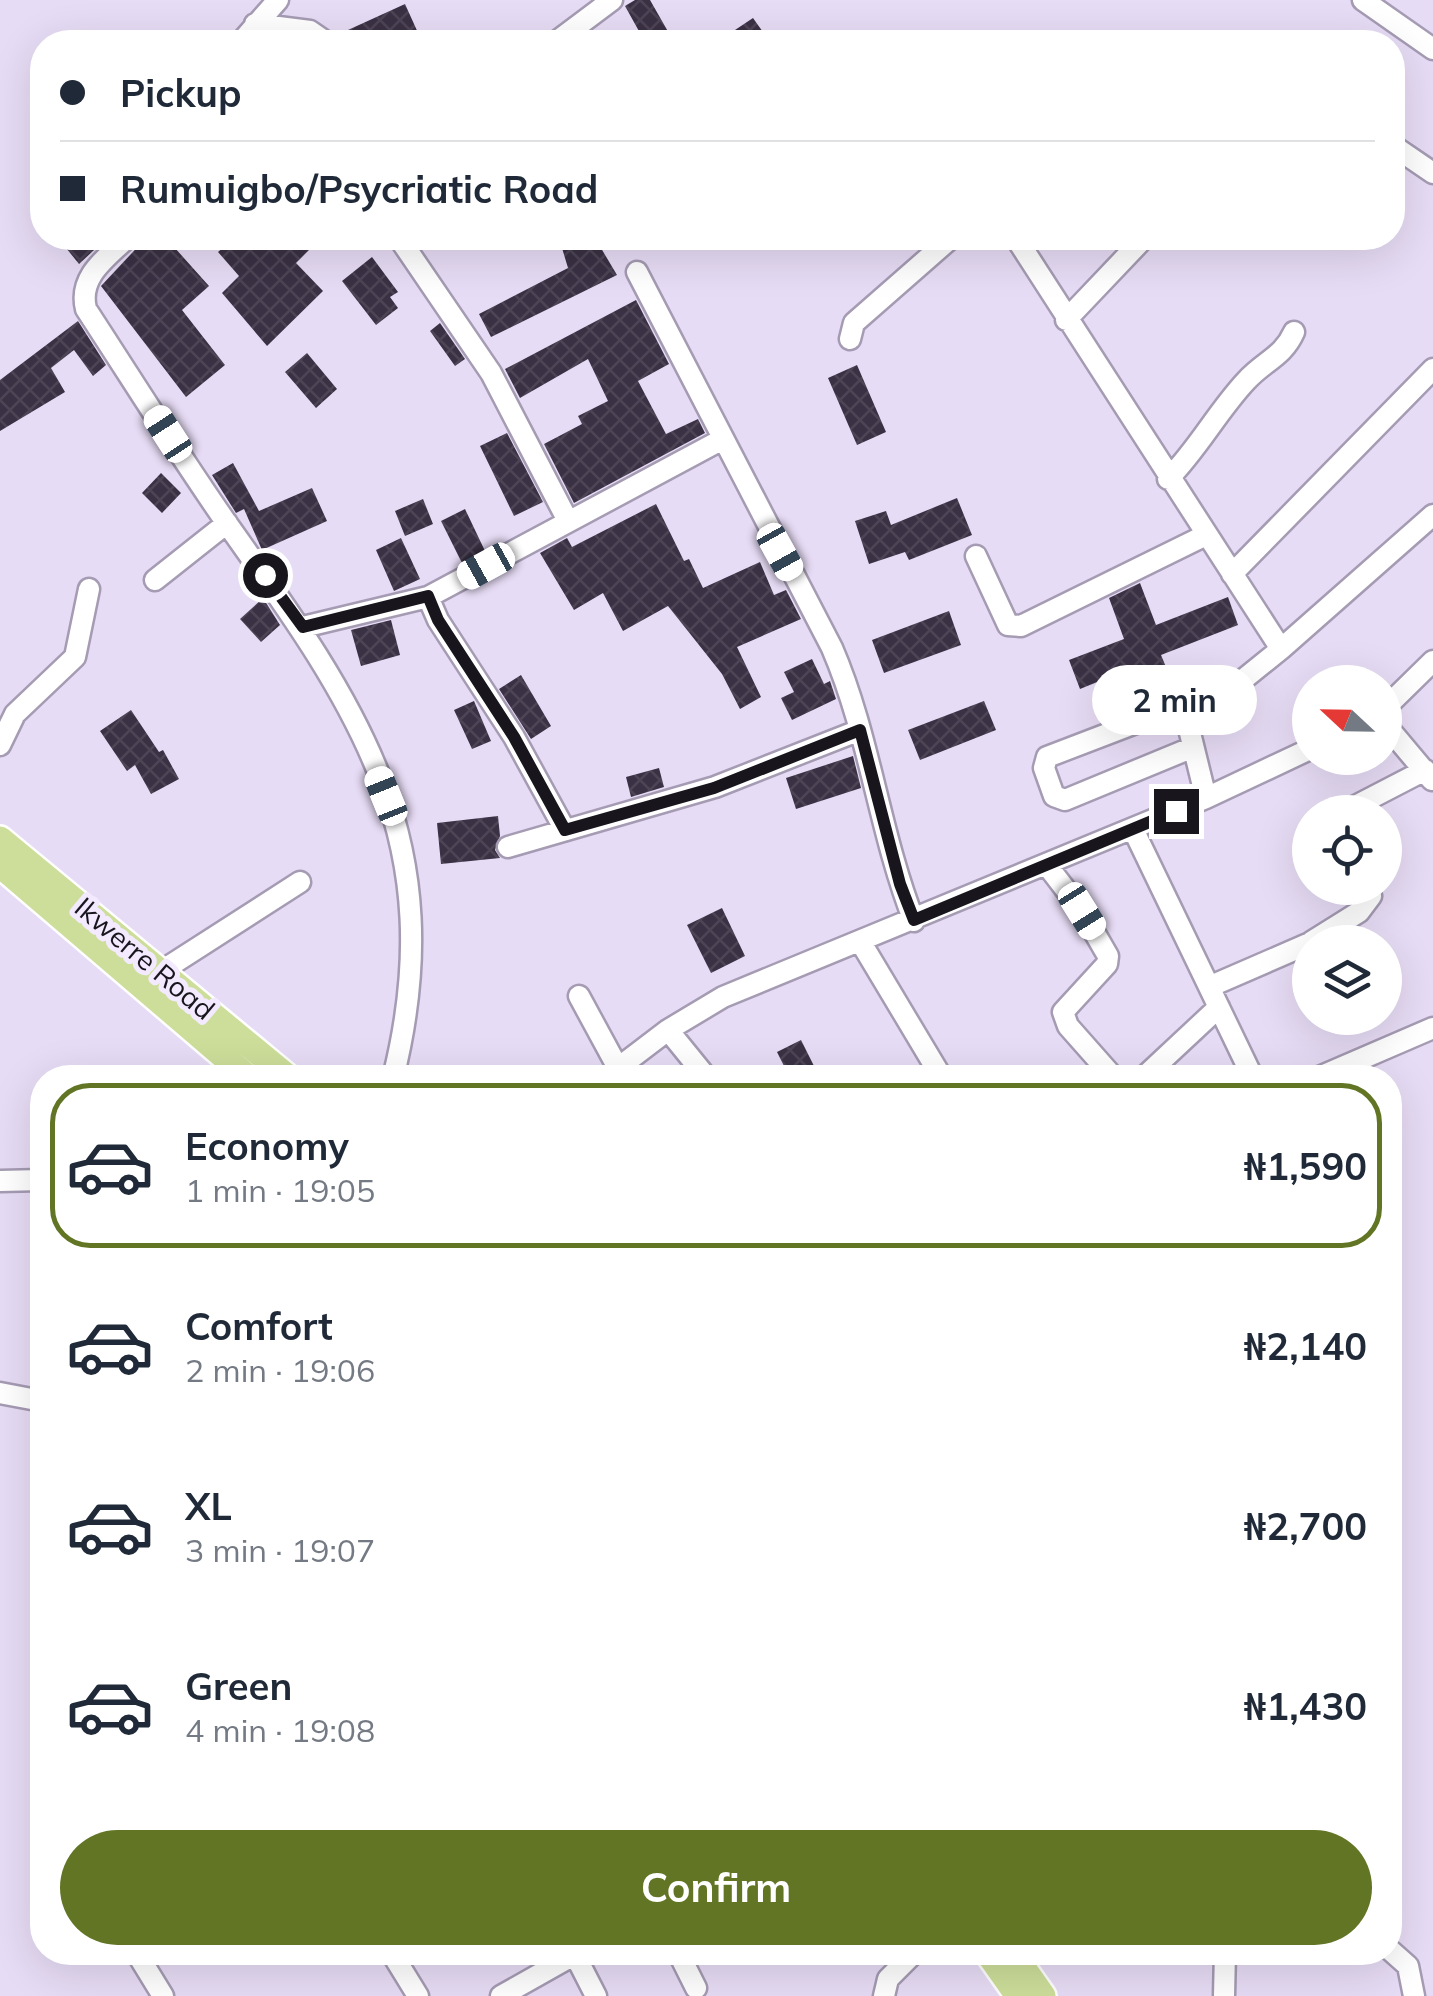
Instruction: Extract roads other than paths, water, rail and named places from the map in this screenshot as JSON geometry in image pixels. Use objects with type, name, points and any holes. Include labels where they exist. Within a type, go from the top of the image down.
[{"type":"main road","name":"Ikwerre Road","points":[[0,839],[273,1065]]},
{"type":"main road","name":"Ikwerre Road","points":[[0,866],[235,1065]]},
{"type":"main road","points":[[996,1965],[1018,1996]]},
{"type":"main road","points":[[1021,1965],[1043,1996]]},
{"type":"street","points":[[251,30],[278,0]]},
{"type":"street","points":[[572,30],[612,0]]},
{"type":"street","points":[[1363,0],[1433,49]]},
{"type":"street","points":[[255,24],[302,30]]},
{"type":"street","points":[[1405,154],[1433,173]]},
{"type":"street","points":[[116,250],[87,281],[82,293],[86,309],[227,523],[303,627],[357,722],[407,863],[411,914],[408,1016],[396,1065]]},
{"type":"street","points":[[406,250],[490,374],[568,520]]},
{"type":"street","points":[[850,338],[854,323],[938,250]]},
{"type":"street","points":[[1023,250],[1281,649]]},
{"type":"street","points":[[1066,320],[1133,250]]},
{"type":"street","points":[[636,272],[832,648],[854,698],[900,884],[914,920]]},
{"type":"street","points":[[1168,479],[1194,452],[1209,425],[1248,378],[1284,352],[1294,332]]},
{"type":"street","points":[[1232,574],[1433,369]]},
{"type":"street","points":[[303,627],[428,596],[723,439]]},
{"type":"street","points":[[1206,798],[1190,741],[1171,701],[1047,756],[1044,768],[1054,796],[1066,800],[1190,741],[1198,716],[1281,649],[1433,515]]},
{"type":"street","points":[[154,580],[227,523]]},
{"type":"street","points":[[976,556],[1000,615],[1008,625],[1021,626],[1206,535]]},
{"type":"street","points":[[0,764],[0,748],[15,714],[75,657],[89,588]]},
{"type":"street","points":[[428,596],[438,620],[514,737],[565,830]]},
{"type":"street","points":[[1402,691],[1433,661]]},
{"type":"street","points":[[508,847],[714,788],[860,730]]},
{"type":"street","points":[[1384,795],[1429,776],[1402,744]]},
{"type":"street","points":[[622,1065],[668,1030],[723,997],[1133,829],[1292,757]]},
{"type":"street","points":[[1133,829],[1247,1065]]},
{"type":"street","points":[[1046,864],[1106,949],[1107,964],[1063,1012],[1068,1026],[1102,1065]]},
{"type":"street","points":[[160,972],[300,882]]},
{"type":"street","points":[[1338,925],[1364,905]]},
{"type":"street","points":[[860,941],[934,1065]]},
{"type":"street","points":[[1211,986],[1292,951]]},
{"type":"street","points":[[579,996],[609,1065]]},
{"type":"street","points":[[1157,1065],[1220,1007]]},
{"type":"street","points":[[1348,1065],[1433,1028]]},
{"type":"street","points":[[668,1030],[697,1065]]},
{"type":"street","points":[[0,1181],[30,1180]]},
{"type":"street","points":[[0,1393],[30,1399]]},
{"type":"street","points":[[1402,1961],[1420,1987]]},
{"type":"street","points":[[144,1965],[162,1996]]},
{"type":"street","points":[[399,1965],[418,1996]]},
{"type":"street","points":[[502,1996],[557,1965]]},
{"type":"street","points":[[582,1965],[596,1996]]},
{"type":"street","points":[[684,1965],[696,1988]]},
{"type":"street","points":[[884,1996],[888,1979],[902,1965]]},
{"type":"street","points":[[1224,1965],[1224,1996]]}]
